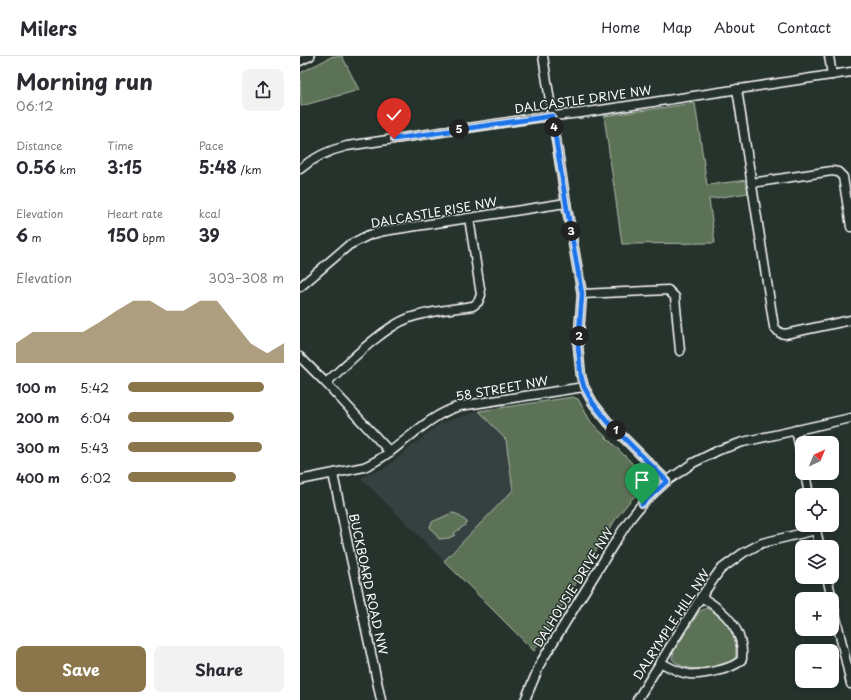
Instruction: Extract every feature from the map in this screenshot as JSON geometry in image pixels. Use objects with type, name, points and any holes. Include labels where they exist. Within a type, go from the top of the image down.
[{"type":"street","points":[[300,61],[310,56]]},
{"type":"street","points":[[543,56],[582,294],[578,346],[581,376],[584,387],[593,403],[608,422],[667,481]]},
{"type":"street","points":[[829,56],[832,75]]},
{"type":"street","name":"DALCASTLE DRIVE NW","points":[[300,169],[316,157],[347,146],[581,113],[851,72]]},
{"type":"street","points":[[737,89],[773,324],[776,330],[785,334],[851,320]]},
{"type":"street","points":[[751,183],[832,171],[838,172],[843,177],[851,227]]},
{"type":"street","name":"DALCASTLE RISE NW","points":[[300,287],[349,245],[369,235],[384,231],[566,203]]},
{"type":"street","points":[[326,383],[390,328],[419,315],[473,306],[478,302],[481,295],[469,218]]},
{"type":"street","points":[[582,294],[668,290],[675,297],[680,350]]},
{"type":"street","points":[[300,358],[326,383],[390,452]]},
{"type":"street","name":"58 STREET NW","points":[[300,480],[364,467],[381,459],[432,418],[460,406],[584,387]]},
{"type":"street","name":"DALHOUSIE DRIVE NW","points":[[525,700],[541,662],[615,542],[642,504],[667,481],[693,463],[719,450],[743,442],[851,418]]},
{"type":"street","points":[[796,430],[797,436]]},
{"type":"street","name":"BUCKBOARD ROAD NW","points":[[333,474],[382,700]]},
{"type":"street","name":"DALRYMPLE HILL NW","points":[[637,700],[701,597],[720,570],[747,550],[762,543],[802,532]]},
{"type":"street","points":[[660,662],[675,670],[690,674],[728,668],[740,663],[742,659],[741,645],[738,632],[734,624],[724,612],[701,597]]},
{"type":"street","points":[[839,631],[851,684]]},
{"type":"shaded area","points":[[479,411],[506,440],[513,490],[444,561],[361,478],[385,468],[439,424]]},
{"type":"green space","points":[[333,56],[342,56],[359,90],[301,106],[300,73]]},
{"type":"green space","points":[[695,103],[707,185],[747,180],[748,193],[709,199],[715,243],[622,244],[604,116]]},
{"type":"green space","points":[[573,397],[578,399],[591,422],[648,479],[649,482],[630,501],[617,517],[534,651],[444,561],[513,490],[506,440],[479,411]]},
{"type":"green space","points":[[452,513],[457,514],[467,522],[467,524],[454,533],[455,535],[449,538],[439,539],[430,527],[432,522]]},
{"type":"green space","points":[[706,608],[719,616],[730,629],[735,643],[735,659],[728,663],[702,669],[694,669],[678,664],[672,659],[674,651],[699,612]]},
{"type":"route","points":[[394,139],[552,116],[582,294],[578,346],[581,376],[584,387],[593,403],[608,422],[667,481],[651,494],[642,504]]}]
